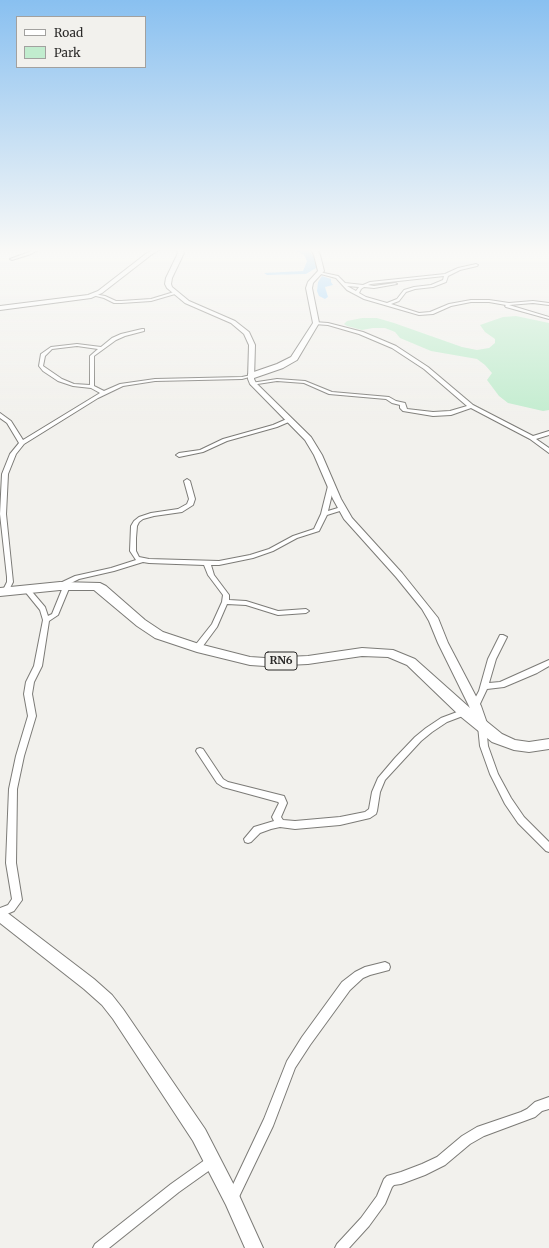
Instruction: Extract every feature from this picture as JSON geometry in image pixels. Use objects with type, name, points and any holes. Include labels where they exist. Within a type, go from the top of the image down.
[{"type":"highway","name":"RN6","points":[[3,592],[63,586],[100,587],[141,623],[159,635],[197,648],[250,661],[265,662],[308,660],[362,652],[389,653],[411,662],[470,709],[482,726],[497,738],[514,746],[529,748],[549,744]]},
{"type":"main road","points":[[0,308],[17,306]]},
{"type":"main road","points":[[196,306],[233,322],[245,330],[252,345],[251,376],[253,384],[289,420],[312,446],[318,455],[341,509],[348,519],[425,606],[434,620],[470,709]]},
{"type":"main road","points":[[251,376],[280,366],[294,358],[316,323],[313,306]]},
{"type":"main road","points":[[0,914],[89,984],[118,1014],[185,1113],[213,1161],[254,1248]]},
{"type":"street","points":[[390,306],[412,313],[424,314],[449,306]]},
{"type":"street","points":[[509,306],[549,318]]},
{"type":"street","points":[[316,323],[328,324],[361,333],[394,347],[426,368],[471,406],[532,438],[549,451]]},
{"type":"street","points":[[92,387],[92,358],[95,352],[123,335],[142,330]]},
{"type":"street","points":[[101,348],[77,345],[51,348],[43,355],[41,362],[44,370],[60,380],[73,385],[92,387],[102,393]]},
{"type":"street","points":[[3,592],[10,582],[10,577],[3,514],[2,474],[13,454],[22,444],[102,393],[122,385],[141,381],[242,378],[251,376]]},
{"type":"street","points":[[253,384],[277,380],[305,382],[335,394],[387,398],[393,402],[403,404],[403,408],[405,410],[433,414],[451,413],[471,406]]},
{"type":"street","points":[[0,415],[10,422],[22,444]]},
{"type":"street","points":[[179,456],[201,451],[226,440],[289,420]]},
{"type":"street","points":[[532,438],[549,434]]},
{"type":"street","points":[[141,560],[137,558],[133,551],[134,526],[141,518],[153,514],[180,511],[190,505],[192,500],[187,481]]},
{"type":"street","points":[[46,620],[55,615],[63,586],[77,577],[112,570],[141,560],[207,563],[235,560],[267,552],[295,537],[317,530],[324,514],[331,486]]},
{"type":"street","points":[[324,514],[341,509]]},
{"type":"street","points":[[197,648],[215,625],[226,596],[211,575],[207,563]]},
{"type":"street","points":[[0,914],[12,908],[17,900],[10,863],[13,789],[20,756],[32,716],[28,694],[30,682],[38,666],[46,620],[43,609],[26,589]]},
{"type":"street","points":[[225,602],[246,603],[278,613],[306,611]]},
{"type":"street","points":[[248,839],[257,830],[280,823],[295,825],[340,821],[367,816],[373,811],[376,792],[382,778],[418,739],[444,720],[470,709],[485,686],[487,673],[492,659],[503,637]]},
{"type":"street","points":[[485,686],[501,685],[549,663]]},
{"type":"street","points":[[482,726],[484,746],[494,774],[508,801],[521,820],[549,848]]},
{"type":"street","points":[[200,751],[220,781],[226,785],[281,799],[283,803],[276,817],[280,823]]},
{"type":"street","points":[[232,1199],[269,1122],[291,1065],[306,1041],[346,986],[359,975],[369,970],[385,967]]},
{"type":"street","points":[[341,1248],[365,1222],[381,1200],[388,1183],[391,1180],[425,1169],[441,1161],[466,1140],[481,1131],[522,1117],[531,1113],[539,1106],[549,1103]]},
{"type":"street","points":[[99,1248],[175,1188],[213,1161]]},
{"type":"green space","points":[[516,316],[549,323],[549,410],[543,411],[508,403],[499,396],[487,380],[492,373],[477,359],[431,351],[400,338],[395,332],[385,328],[362,330],[344,324],[347,321],[362,318],[377,318],[462,347],[477,350],[489,348],[495,343],[495,339],[485,332],[480,325],[503,317]]}]
